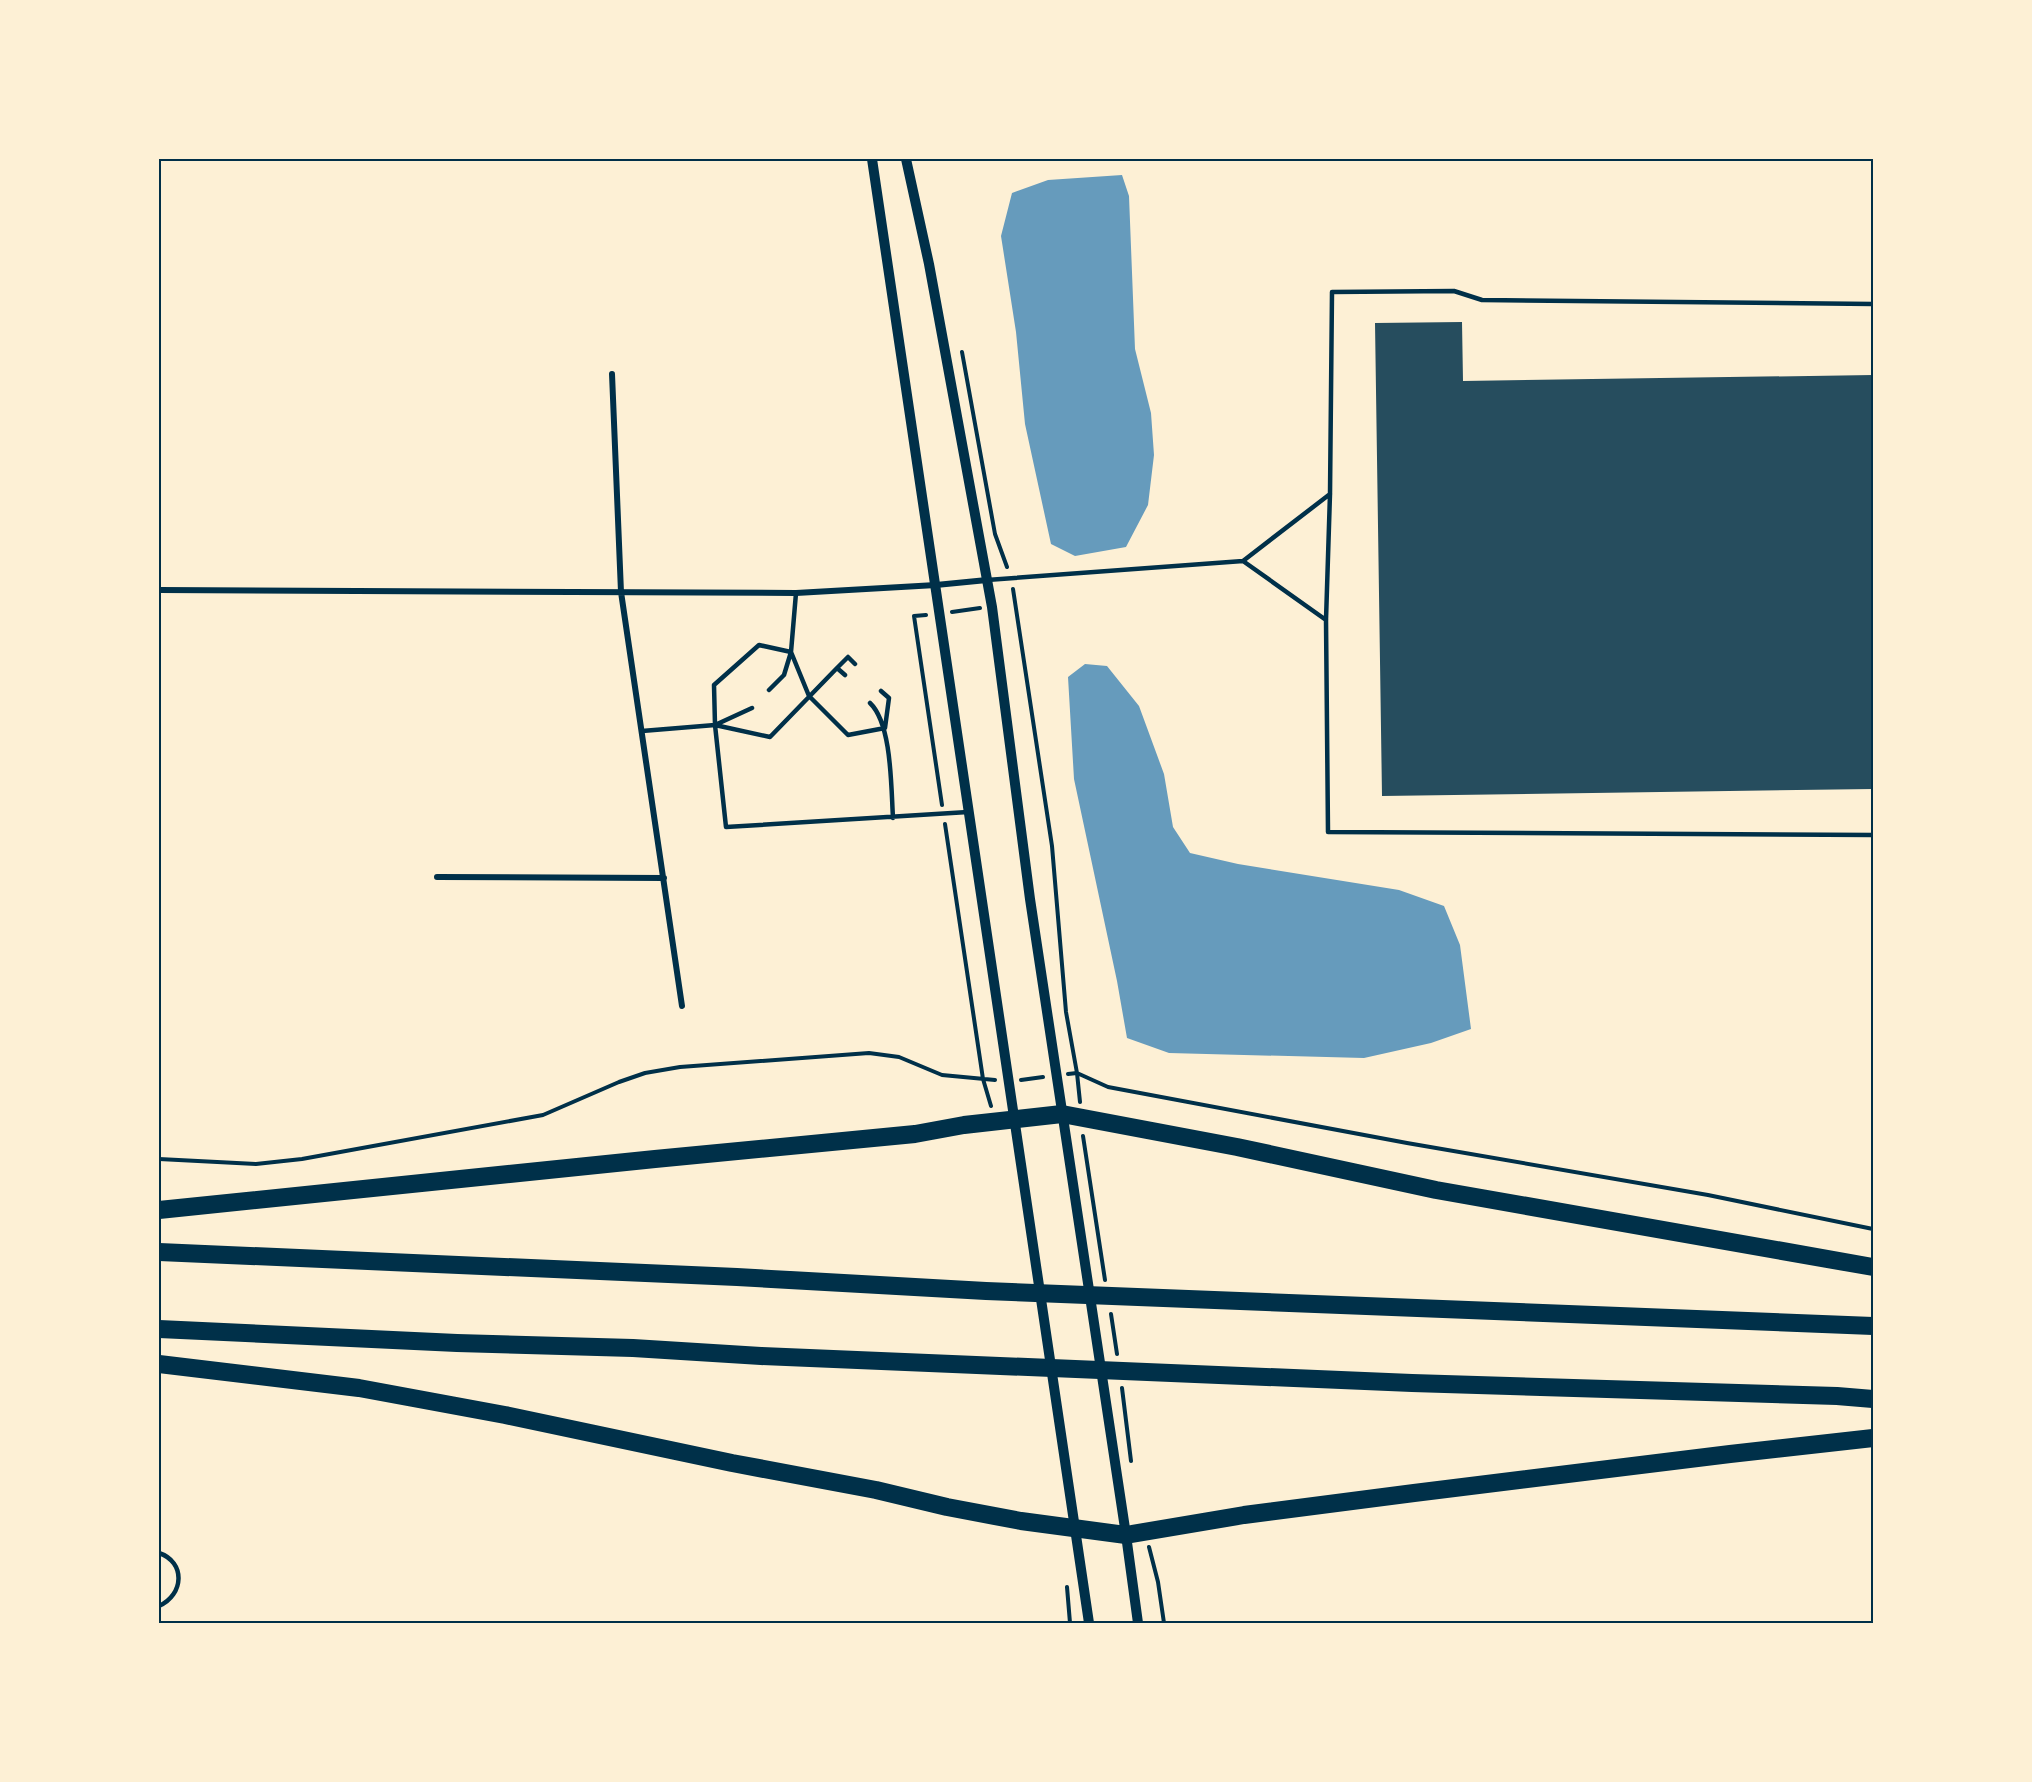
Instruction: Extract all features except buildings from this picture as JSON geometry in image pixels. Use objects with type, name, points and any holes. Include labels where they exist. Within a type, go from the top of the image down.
[{"type":"highway","points":[[159,1210],[915,1134],[964,1125],[1062,1114],[1237,1147],[1436,1190],[1873,1267]]},
{"type":"highway","points":[[159,1252],[737,1277],[986,1291],[1873,1326]]},
{"type":"highway","points":[[159,1329],[1412,1383],[1873,1399]]},
{"type":"highway","points":[[159,1364],[359,1388],[504,1415],[1022,1521],[1136,1533],[1244,1515],[1414,1493],[1873,1438]]},
{"type":"street","points":[[872,159],[1089,1623]]},
{"type":"street","points":[[906,159],[929,264],[987,580],[1028,887],[1062,1114],[1136,1533],[1138,1623]]},
{"type":"street","points":[[612,374],[621,592],[682,1006]]},
{"type":"street","points":[[159,590],[796,593],[987,580]]},
{"type":"street","points":[[437,877],[664,878]]},
{"type":"lane","points":[[1873,303],[1482,300],[1454,291],[1332,292],[1326,621],[1328,832],[1873,835]]},
{"type":"lane","points":[[987,580],[1243,561],[1330,494]]},
{"type":"lane","points":[[1243,561],[1326,621]]},
{"type":"lane","points":[[769,690],[784,675],[791,652],[796,593]]},
{"type":"lane","points":[[791,652],[759,645],[714,684],[726,827],[968,812]]},
{"type":"lane","points":[[791,652],[809,696],[848,735],[885,728]]},
{"type":"lane","points":[[642,731],[716,725],[770,737],[848,657],[855,664]]},
{"type":"lane","points":[[837,668],[845,675]]},
{"type":"lane","points":[[881,691],[889,698],[885,728],[893,818]]},
{"type":"lane","points":[[870,703],[877,710],[885,728]]},
{"type":"lane","points":[[716,725],[752,708]]},
{"type":"lane","points":[[159,1553],[168,1557],[179,1570],[178,1587],[164,1604],[159,1605]]},
{"type":"path","points":[[960,341],[996,534],[1011,578],[1052,846],[1065,1012],[1077,1073],[1081,1117],[1107,1289]]},
{"type":"path","points":[[159,1159],[256,1164],[324,1155],[535,1117],[645,1073],[680,1067],[869,1053],[899,1057],[942,1075],[1009,1081],[1077,1073],[1108,1087],[1407,1143],[1708,1195],[1873,1228]]},
{"type":"path","points":[[1110,1312],[1118,1358]]},
{"type":"path","points":[[1121,1381],[1132,1469]]},
{"type":"path","points":[[1136,1533],[1158,1582],[1164,1623]]},
{"type":"water","points":[[1122,175],[1129,196],[1135,349],[1151,413],[1154,455],[1148,505],[1126,547],[1075,556],[1051,544],[1025,424],[1016,332],[1001,236],[1012,193],[1048,180]]},
{"type":"water","points":[[1085,664],[1107,666],[1139,706],[1164,774],[1173,827],[1190,853],[1238,864],[1399,890],[1444,906],[1460,945],[1471,1029],[1431,1043],[1364,1058],[1169,1053],[1127,1038],[1074,779],[1068,677]]}]
